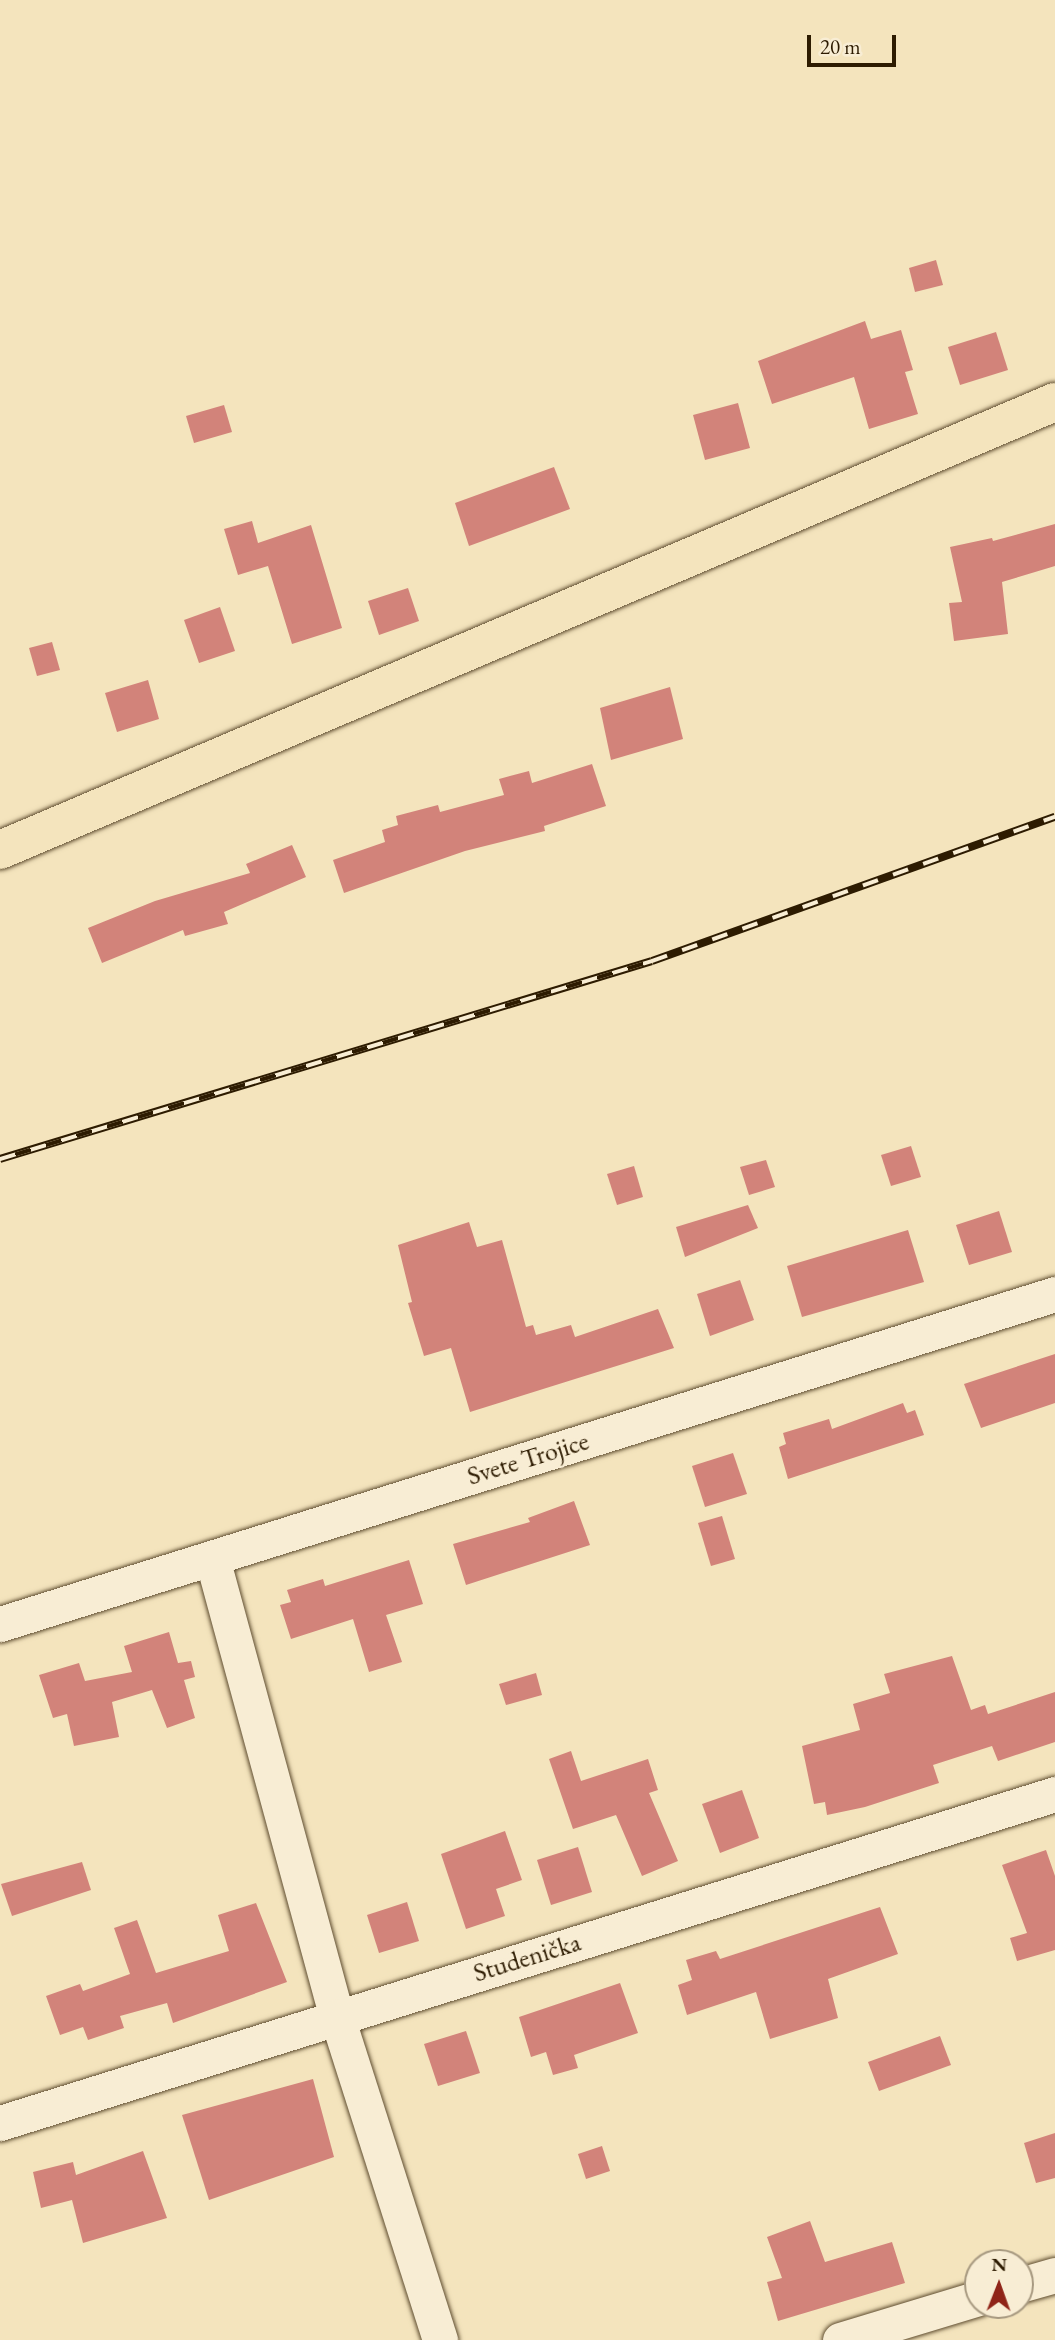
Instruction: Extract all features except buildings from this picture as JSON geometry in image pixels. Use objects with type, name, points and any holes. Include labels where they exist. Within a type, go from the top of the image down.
[{"type":"main road","points":[[0,850],[1055,402]]},
{"type":"street","name":"Svete Trojice","points":[[0,1624],[1055,1294]]},
{"type":"street","points":[[212,1558],[337,2017],[440,2340]]},
{"type":"street","name":"Studenička","points":[[0,2123],[1055,1794]]},
{"type":"street","points":[[1034,2281],[1055,2275]]},
{"type":"street","points":[[840,2340],[964,2302]]},
{"type":"railway","points":[[0,1159],[652,961],[1055,817]]}]
